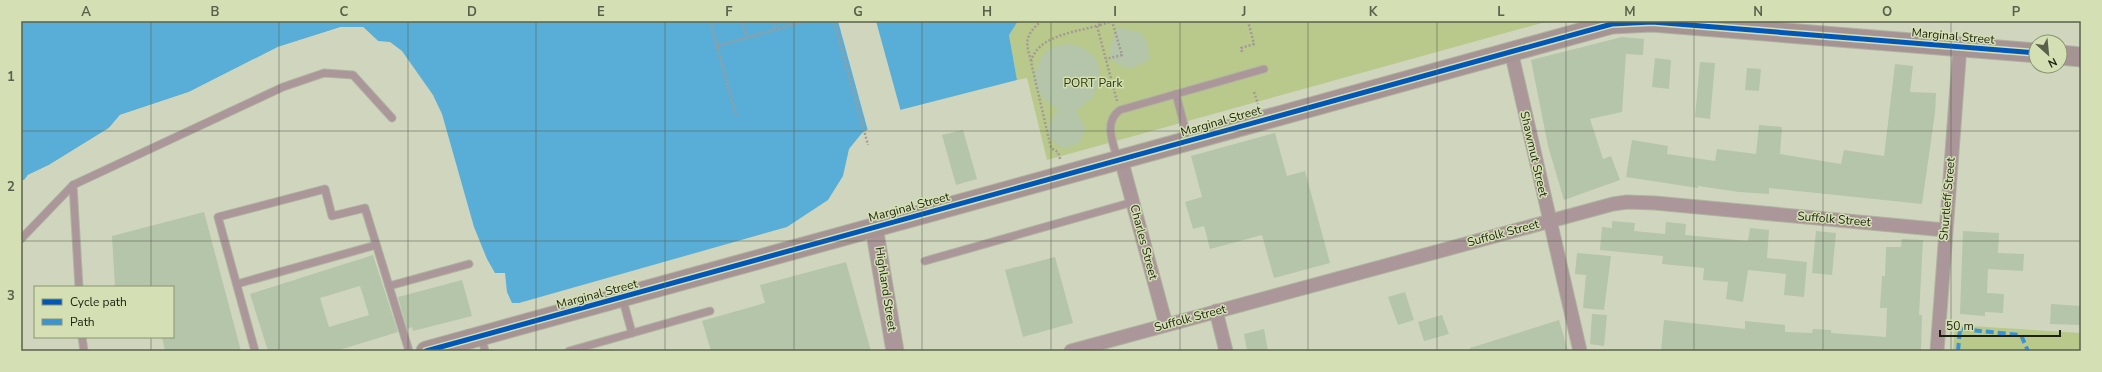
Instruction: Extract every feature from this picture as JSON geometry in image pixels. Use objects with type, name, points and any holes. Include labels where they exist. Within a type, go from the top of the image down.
[{"type":"main road","name":"Marginal Street","points":[[426,351],[483,343],[622,297],[1511,51],[1595,24],[1652,22],[2028,52]]},
{"type":"main road","points":[[2068,56],[2081,57]]},
{"type":"street","name":"Shurtleff Street","points":[[1937,351],[1960,46]]},
{"type":"street","name":"Shawmut Street","points":[[1511,51],[1580,351]]},
{"type":"street","name":"Charles Street","points":[[1120,160],[1133,202],[1166,325]]},
{"type":"street","name":"Suffolk Street","points":[[1071,351],[1605,205],[1641,202],[1945,230]]},
{"type":"street","name":"Highland Street","points":[[874,227],[895,351]]},
{"type":"street","points":[[1216,311],[1226,351]]},
{"type":"lane","points":[[1120,160],[1110,124],[1115,114],[1120,110],[1264,69]]},
{"type":"lane","points":[[21,239],[73,186],[283,87],[324,73],[353,75],[392,118]]},
{"type":"lane","points":[[1176,94],[1188,141]]},
{"type":"lane","points":[[73,186],[79,286]]},
{"type":"lane","points":[[255,351],[218,218],[325,189],[332,216],[365,208],[408,351]]},
{"type":"lane","points":[[925,261],[1133,202]]},
{"type":"lane","points":[[237,284],[376,245]]},
{"type":"lane","points":[[389,286],[469,264]]},
{"type":"lane","points":[[622,297],[632,333]]},
{"type":"lane","points":[[569,351],[710,311]]},
{"type":"lane","points":[[82,338],[84,351]]},
{"type":"path","points":[[710,21],[736,115]]},
{"type":"path","points":[[742,21],[747,37]]},
{"type":"path","points":[[774,21],[776,29]]},
{"type":"path","points":[[717,46],[806,21]]},
{"type":"path","points":[[834,21],[868,144]]},
{"type":"path","points":[[1041,21],[1030,32],[1026,43],[1051,148],[1058,152],[1060,162]]},
{"type":"path","points":[[1098,21],[1106,59],[1120,110]]},
{"type":"path","points":[[1031,62],[1038,48],[1047,42],[1113,21],[1122,55],[1106,59]]},
{"type":"path","points":[[1242,52],[1241,48],[1254,44],[1248,21]]},
{"type":"path","points":[[1254,92],[1258,104]]},
{"type":"green space","name":"PORT Park","points":[[1018,21],[1549,21],[1047,160],[1027,78],[1017,80],[1009,35]]},
{"type":"green space","points":[[1955,325],[2081,333],[2081,351],[1953,351]]},
{"type":"water","points":[[21,21],[1018,21],[1009,35],[1017,80],[900,110],[862,133],[849,149],[843,176],[828,200],[787,227],[519,303],[512,303],[507,292],[505,273],[495,273],[487,259],[474,227],[442,114],[433,95],[402,51],[390,42],[378,41],[363,27],[341,27],[278,47],[189,92],[120,115],[109,128],[49,165],[28,175],[24,180],[21,180]]},
{"type":"pier","points":[[838,21],[876,21],[901,112],[868,131]]},
{"type":"pier","points":[[341,27],[363,27],[378,41],[375,41],[362,29],[341,29],[279,49],[190,93],[121,117],[110,130],[50,167],[29,176],[23,182],[28,175],[49,165],[109,128],[120,115],[189,92],[278,47]]},
{"type":"building","points":[[1118,27],[1141,33],[1148,44],[1149,60],[1134,67],[1128,68],[1121,66],[1109,58],[1111,44]]},
{"type":"building","points":[[1622,37],[1644,39],[1643,55],[1626,54],[1622,112],[1590,119],[1603,159],[1611,156],[1620,180],[1564,200],[1548,146],[1531,60]]},
{"type":"building","points":[[1069,44],[1079,46],[1088,51],[1098,62],[1100,78],[1093,97],[1076,111],[1085,128],[1082,139],[1078,144],[1066,148],[1060,147],[1051,139],[1048,128],[1058,110],[1043,98],[1037,88],[1035,77],[1037,66],[1042,56],[1049,49],[1059,45]]},
{"type":"building","points":[[1655,58],[1671,60],[1669,89],[1652,87]]},
{"type":"building","points":[[1700,62],[1715,63],[1710,119],[1695,117]]},
{"type":"building","points":[[1895,64],[1913,66],[1910,92],[1936,93],[1935,113],[1922,204],[1769,188],[1769,194],[1739,192],[1698,186],[1698,188],[1626,177],[1632,140],[1668,146],[1667,154],[1715,161],[1717,149],[1756,154],[1759,125],[1782,127],[1780,154],[1841,164],[1844,150],[1884,156]]},
{"type":"building","points":[[1747,68],[1761,69],[1759,91],[1745,90]]},
{"type":"building","points":[[963,130],[977,179],[956,185],[942,135]]},
{"type":"building","points":[[1275,133],[1287,176],[1305,171],[1330,263],[1274,278],[1262,235],[1210,249],[1204,226],[1193,229],[1185,202],[1202,197],[1191,156]]},
{"type":"building","points":[[204,212],[241,351],[165,351],[162,338],[174,338],[174,286],[115,286],[112,236]]},
{"type":"building","points":[[1612,221],[1635,223],[1634,231],[1665,234],[1666,222],[1686,224],[1685,235],[1748,241],[1750,228],[1769,230],[1767,258],[1807,262],[1804,297],[1784,295],[1786,274],[1748,270],[1743,302],[1726,299],[1728,282],[1703,280],[1704,268],[1662,264],[1663,256],[1600,250],[1602,227],[1612,228]]},
{"type":"building","points":[[1816,231],[1836,233],[1832,275],[1812,273]]},
{"type":"building","points":[[1963,231],[1999,233],[1998,253],[2024,254],[2023,271],[1988,269],[1987,293],[2004,294],[2003,313],[1985,312],[1985,316],[1960,314]]},
{"type":"building","points":[[1902,239],[1923,240],[1919,315],[1922,315],[1921,351],[1661,351],[1664,320],[1745,329],[1745,321],[1785,325],[1785,332],[1812,333],[1813,329],[1831,330],[1831,333],[1886,337],[1887,308],[1880,308],[1882,276],[1885,276],[1886,247],[1901,247]]},
{"type":"building","points":[[1577,253],[1611,256],[1604,310],[1583,308],[1586,275],[1575,274]]},
{"type":"building","points":[[373,255],[398,332],[336,351],[268,351],[250,294]],"holes":[[[360,286],[369,315],[329,327],[320,298]]]},
{"type":"building","points":[[1055,257],[1073,323],[1023,337],[1005,270]]},
{"type":"building","points":[[846,262],[871,351],[711,351],[702,321],[765,303],[760,285]]},
{"type":"building","points":[[462,280],[472,316],[413,331],[412,327],[407,329],[398,297]]},
{"type":"building","points":[[1405,292],[1414,320],[1398,325],[1388,297]]},
{"type":"building","points":[[2051,304],[2081,306],[2081,325],[2050,324]]},
{"type":"building","points":[[1592,314],[1607,315],[1604,346],[1590,344]]},
{"type":"building","points":[[1442,315],[1449,334],[1424,341],[1418,322]]},
{"type":"building","points":[[1559,320],[1568,351],[1470,351],[1470,348]]},
{"type":"building","points":[[1264,329],[1268,351],[1247,351],[1244,334]]},
{"type":"marked path","points":[[1958,351],[1960,329],[2021,335],[2028,351]]},
{"type":"cycle path","points":[[426,351],[1612,24],[1652,22],[2028,52]]}]
